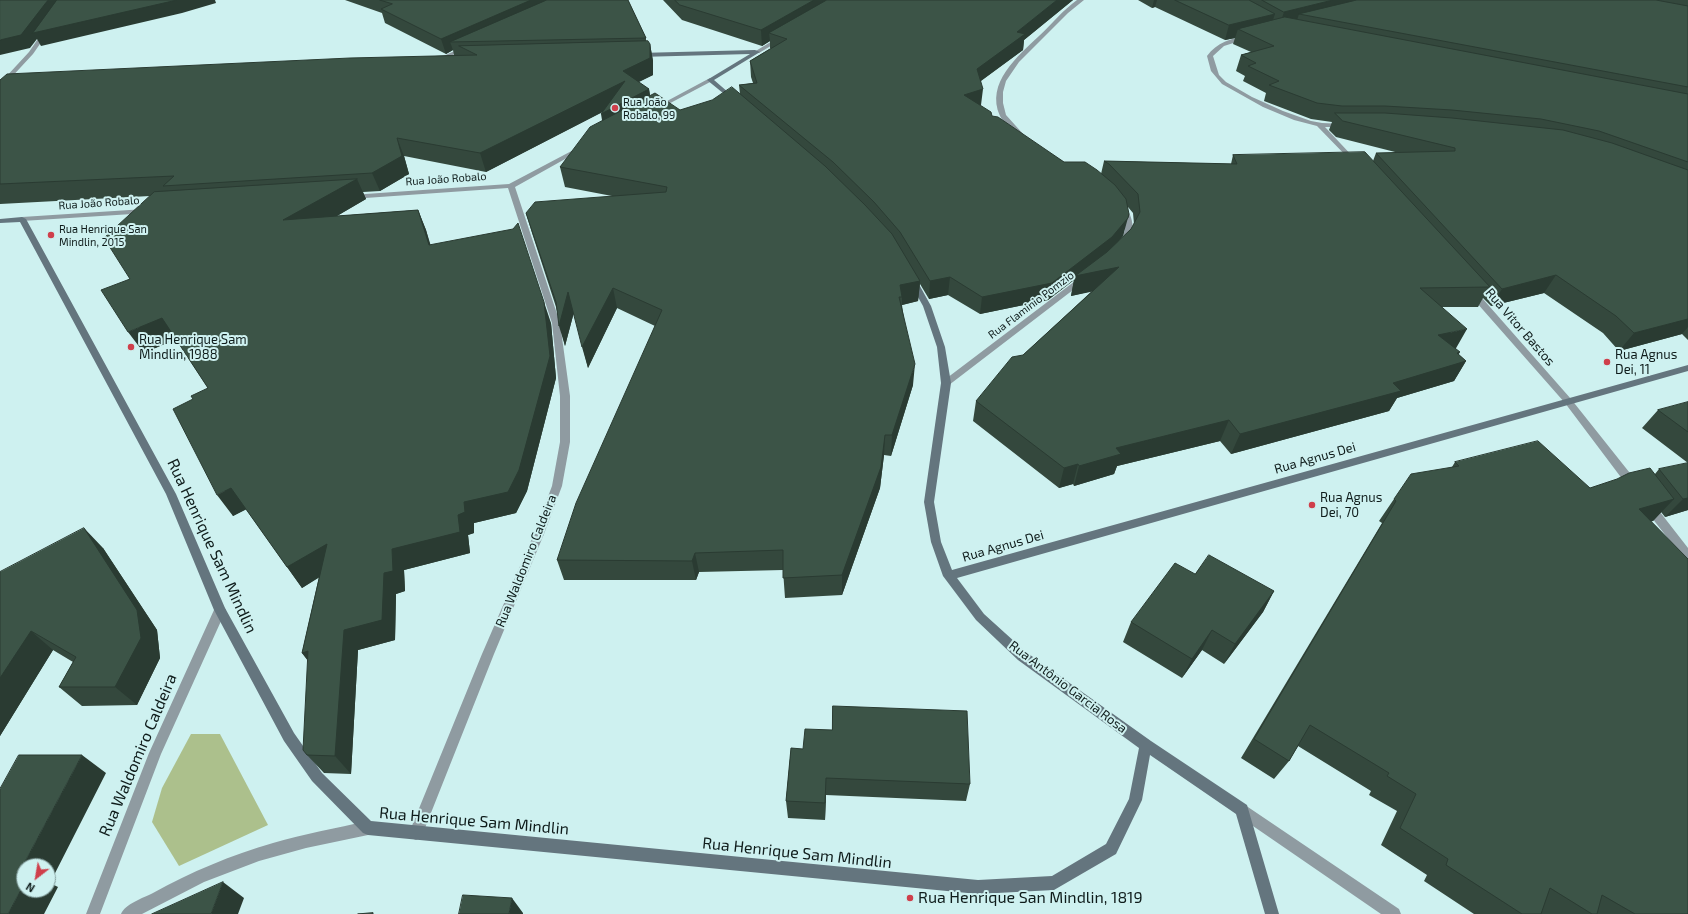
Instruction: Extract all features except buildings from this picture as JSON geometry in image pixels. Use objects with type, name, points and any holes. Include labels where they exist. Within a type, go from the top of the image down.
[{"type":"street","points":[[1029,141],[1011,126],[1002,115],[999,101],[1000,85],[1009,72],[1031,48],[1081,0]]},
{"type":"street","points":[[3,80],[31,53],[52,24]]},
{"type":"street","points":[[648,112],[710,80],[788,34]]},
{"type":"street","points":[[1254,35],[1225,43],[1214,49],[1210,56],[1212,67],[1218,77],[1230,88],[1291,116],[1319,125],[1352,125]]},
{"type":"street","points":[[438,60],[473,44]]},
{"type":"street","points":[[629,55],[757,52]]},
{"type":"street","points":[[430,60],[454,60]]},
{"type":"street","points":[[3,80],[20,79]]},
{"type":"street","points":[[710,80],[740,105]]},
{"type":"street","points":[[1319,125],[1360,168]]},
{"type":"street","name":"Rua João Robalo","points":[[344,197],[511,186],[586,146]]},
{"type":"street","name":"Rua Waldomiro Caldeira","points":[[416,833],[488,654],[539,534],[556,486],[565,442],[565,396],[556,323],[511,186]]},
{"type":"street","points":[[1112,198],[1128,214],[1130,231],[1121,248]]},
{"type":"street","name":"Rua João Robalo","points":[[0,221],[152,211]]},
{"type":"street","name":"Rua Henrique Sam Mindlin","points":[[22,219],[171,494],[220,610],[289,737],[317,777],[368,828],[978,887],[1054,883],[1111,849],[1134,800],[1146,745]]},
{"type":"street","name":"Rua Flaminio Pomzio","points":[[946,383],[1092,273]]},
{"type":"street","name":"Rua Antônio Garcia Rosa","points":[[910,275],[927,306],[941,348],[946,383],[929,502],[936,542],[949,576],[980,617],[1022,656],[1146,745],[1394,914]]},
{"type":"street","name":"Rua Vitor Bastos","points":[[1464,283],[1568,401],[1688,556]]},
{"type":"street","name":"Rua Agnus Dei","points":[[949,576],[1688,368]]},
{"type":"street","name":"Rua Waldomiro Caldeira","points":[[93,914],[155,753],[220,610]]},
{"type":"street","points":[[1242,810],[1272,914]]},
{"type":"street","points":[[128,914],[202,875],[245,858],[309,840],[368,828]]},
{"type":"green space","points":[[191,734],[220,734],[268,825],[179,866],[152,822],[162,788]]},
{"type":"place","name":"Rua João Robalo, 99","points":[[615,108]]},
{"type":"place","name":"Rua Henrique San Mindlin, 2015","points":[[51,235]]},
{"type":"place","name":"Rua Henrique Sam Mindlin, 1988","points":[[131,347]]},
{"type":"place","name":"Rua Agnus Dei, 11","points":[[1607,362]]},
{"type":"place","name":"Rua Agnus Dei, 70","points":[[1312,505]]},
{"type":"place","name":"Rua Henrique San Mindlin, 1819","points":[[910,898]]}]
